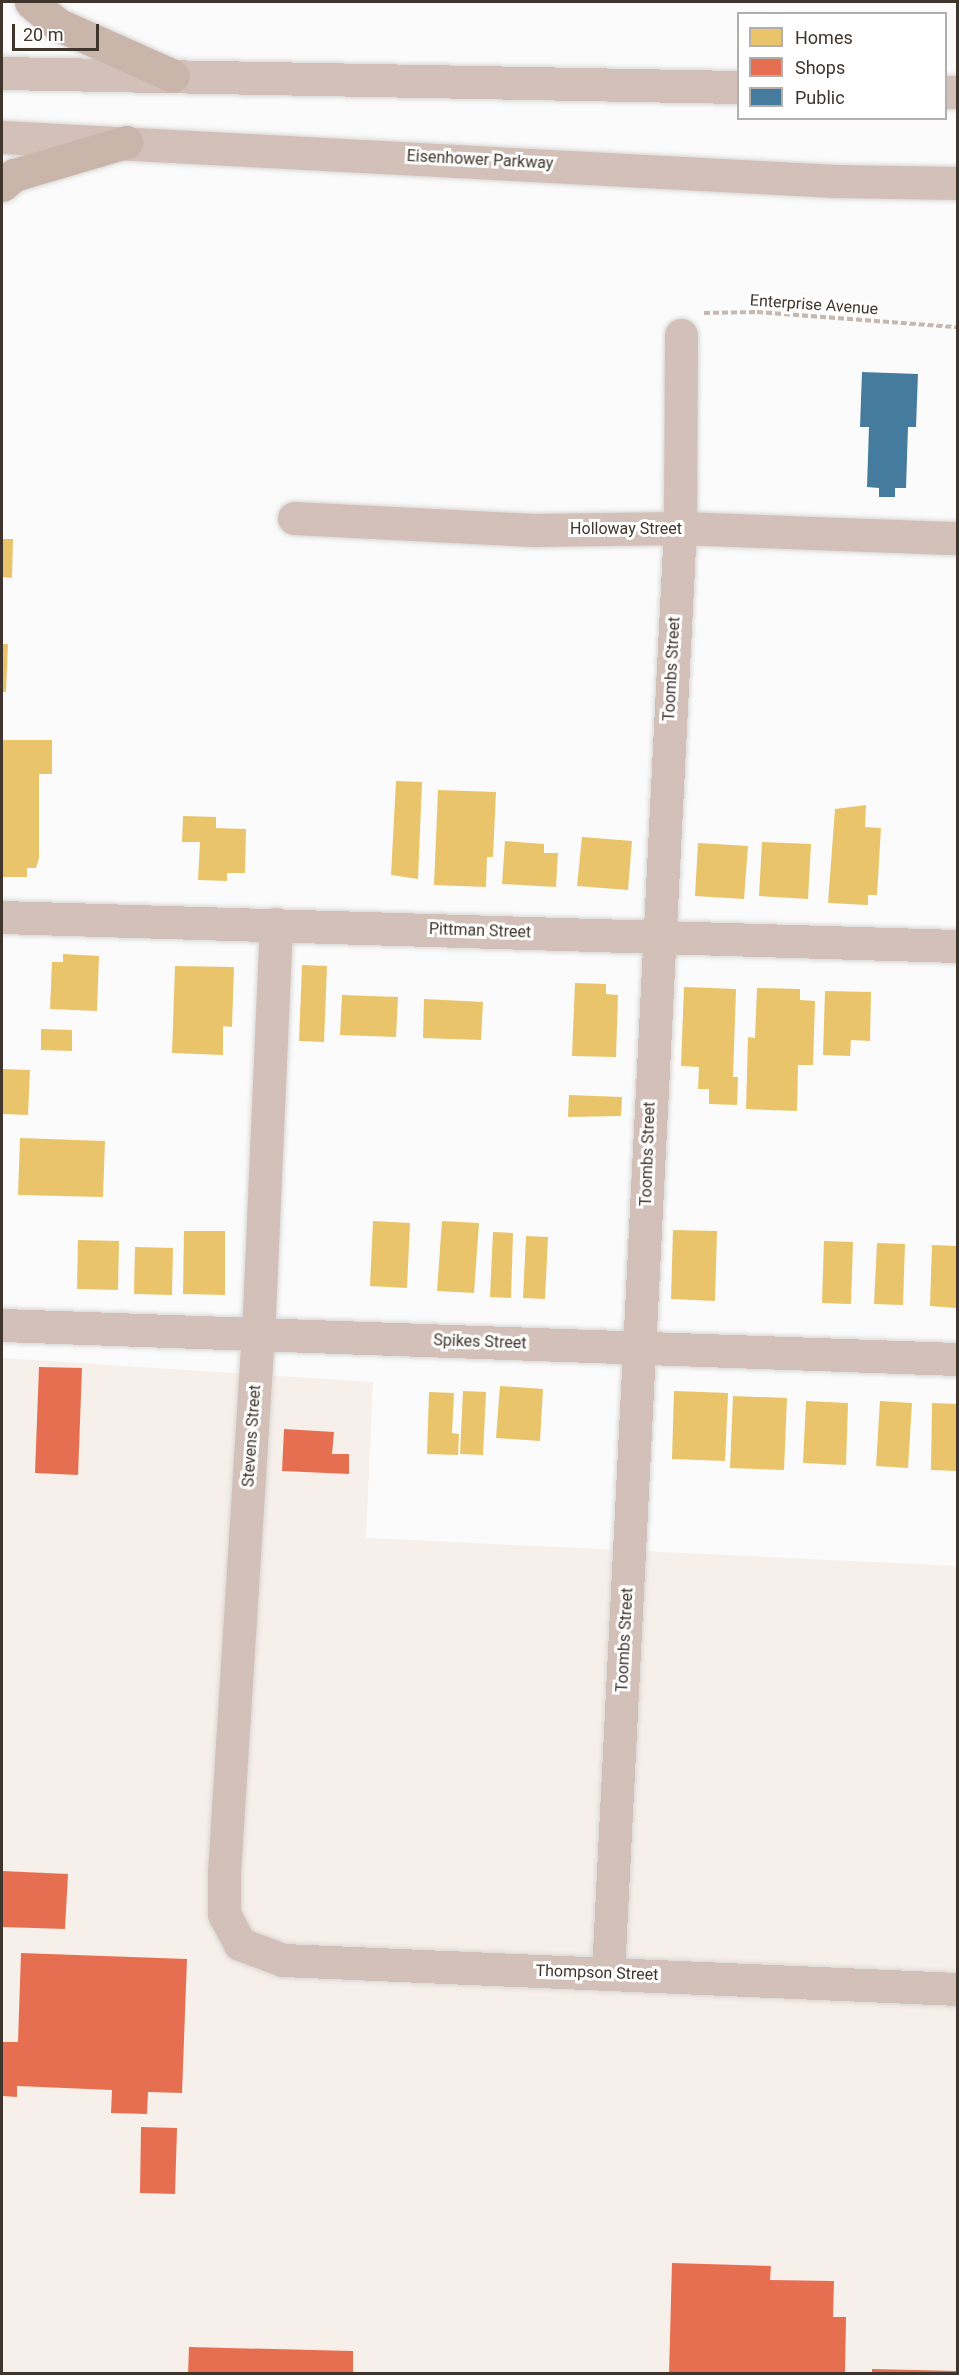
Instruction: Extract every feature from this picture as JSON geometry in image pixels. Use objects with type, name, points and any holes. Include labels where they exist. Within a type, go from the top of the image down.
[{"type":"main road","points":[[31,2],[57,24],[173,76]]},
{"type":"main road","points":[[2,184],[14,175],[126,142]]},
{"type":"street","points":[[2,73],[737,87]]},
{"type":"street","name":"Eisenhower Parkway","points":[[2,137],[835,180],[957,183]]},
{"type":"street","name":"Toombs Street","points":[[608,1973],[640,1349],[657,938],[680,528],[681,335]]},
{"type":"street","name":"Holloway Street","points":[[294,518],[533,530],[680,528],[957,538]]},
{"type":"street","name":"Pittman Street","points":[[2,917],[957,946]]},
{"type":"street","name":"Stevens Street","points":[[240,1944],[224,1914],[224,1873],[258,1332],[276,924]]},
{"type":"street","name":"Spikes Street","points":[[2,1325],[258,1332],[640,1349],[957,1359]]},
{"type":"street","name":"Thompson Street","points":[[240,1944],[282,1960],[957,1989]]},
{"type":"path","name":"Enterprise Avenue","points":[[681,335],[692,314],[757,312],[957,327]]},
{"type":"shaded area","points":[[2,1358],[373,1382],[366,1538],[957,1566],[957,2373],[2,2373]]},
{"type":"building: Homes","points":[[2,539],[13,539],[12,578],[2,577]]},
{"type":"building: Homes","points":[[2,644],[8,644],[6,692],[2,692]]},
{"type":"building: Homes","points":[[2,740],[52,740],[52,774],[39,774],[39,858],[36,868],[27,868],[27,877],[2,877]]},
{"type":"building: Homes","points":[[396,781],[422,782],[418,879],[391,875]]},
{"type":"building: Homes","points":[[438,790],[496,792],[493,857],[487,857],[486,887],[434,885]]},
{"type":"building: Homes","points":[[866,805],[865,827],[881,828],[877,895],[868,895],[868,905],[828,903],[835,809]]},
{"type":"building: Homes","points":[[183,816],[216,817],[216,828],[246,829],[245,873],[227,873],[227,881],[198,880],[200,842],[182,842]]},
{"type":"building: Homes","points":[[582,837],[632,841],[628,890],[577,886]]},
{"type":"building: Homes","points":[[505,841],[544,844],[544,853],[558,853],[556,887],[502,884]]},
{"type":"building: Homes","points":[[762,842],[811,844],[808,899],[759,896]]},
{"type":"building: Homes","points":[[698,843],[748,846],[744,899],[695,896]]},
{"type":"building: Homes","points":[[63,954],[99,956],[97,1011],[50,1009],[52,962],[63,962]]},
{"type":"building: Homes","points":[[302,965],[327,966],[324,1042],[299,1041]]},
{"type":"building: Homes","points":[[175,966],[234,967],[232,1027],[223,1026],[223,1055],[172,1053]]},
{"type":"building: Homes","points":[[575,983],[606,984],[606,994],[618,995],[616,1057],[572,1056]]},
{"type":"building: Homes","points":[[684,987],[736,989],[733,1077],[738,1077],[737,1105],[709,1104],[709,1089],[698,1089],[699,1067],[681,1066]]},
{"type":"building: Homes","points":[[757,988],[800,989],[800,1000],[815,1001],[813,1065],[798,1065],[797,1111],[746,1109],[748,1037],[755,1038]]},
{"type":"building: Homes","points":[[825,991],[871,992],[870,1041],[851,1040],[850,1056],[823,1055]]},
{"type":"building: Homes","points":[[342,995],[398,997],[396,1037],[340,1035]]},
{"type":"building: Homes","points":[[424,999],[483,1002],[481,1040],[423,1038]]},
{"type":"building: Homes","points":[[41,1029],[72,1030],[72,1051],[41,1050]]},
{"type":"building: Homes","points":[[2,1069],[30,1070],[28,1115],[2,1114]]},
{"type":"building: Homes","points":[[569,1095],[622,1097],[621,1116],[568,1117]]},
{"type":"building: Homes","points":[[20,1138],[105,1141],[103,1197],[18,1195]]},
{"type":"building: Homes","points":[[373,1221],[410,1223],[407,1288],[370,1286]]},
{"type":"building: Homes","points":[[442,1221],[479,1223],[474,1293],[437,1291]]},
{"type":"building: Homes","points":[[673,1230],[717,1231],[715,1301],[671,1299]]},
{"type":"building: Homes","points":[[184,1231],[225,1231],[225,1295],[183,1294]]},
{"type":"building: Homes","points":[[493,1232],[513,1233],[511,1298],[490,1297]]},
{"type":"building: Homes","points":[[526,1236],[548,1237],[545,1299],[523,1298]]},
{"type":"building: Homes","points":[[78,1240],[119,1241],[118,1290],[77,1289]]},
{"type":"building: Homes","points":[[824,1241],[853,1242],[851,1304],[822,1303]]},
{"type":"building: Homes","points":[[877,1243],[905,1244],[903,1305],[874,1304]]},
{"type":"building: Homes","points":[[932,1245],[958,1246],[956,1308],[930,1306]]},
{"type":"building: Homes","points":[[135,1247],[173,1248],[172,1295],[134,1294]]},
{"type":"building: Homes","points":[[500,1386],[543,1389],[540,1441],[496,1438]]},
{"type":"building: Homes","points":[[463,1391],[486,1392],[483,1455],[460,1454]]},
{"type":"building: Homes","points":[[674,1391],[728,1393],[725,1461],[672,1459]]},
{"type":"building: Homes","points":[[429,1392],[454,1393],[452,1433],[459,1434],[458,1455],[427,1454]]},
{"type":"building: Homes","points":[[733,1396],[787,1398],[784,1470],[730,1468]]},
{"type":"building: Homes","points":[[806,1401],[848,1403],[846,1465],[803,1463]]},
{"type":"building: Homes","points":[[880,1401],[912,1403],[908,1468],[876,1466]]},
{"type":"building: Homes","points":[[932,1403],[958,1404],[958,1471],[931,1470]]},
{"type":"building: Shops","points":[[39,1367],[82,1368],[78,1475],[35,1473]]},
{"type":"building: Shops","points":[[284,1429],[334,1432],[332,1454],[349,1454],[349,1474],[282,1471]]},
{"type":"building: Shops","points":[[2,1871],[68,1874],[65,1929],[2,1927]]},
{"type":"building: Shops","points":[[21,1953],[187,1959],[182,2093],[148,2092],[147,2114],[111,2113],[112,2090],[17,2086],[17,2097],[2,2096],[2,2042],[18,2042]]},
{"type":"building: Shops","points":[[141,2127],[177,2128],[175,2194],[140,2193]]},
{"type":"building: Shops","points":[[672,2263],[771,2266],[770,2280],[834,2281],[833,2317],[846,2317],[845,2374],[669,2374]]},
{"type":"building: Shops","points":[[189,2347],[353,2351],[353,2374],[188,2374]]},
{"type":"building: Shops","points":[[872,2369],[958,2371],[958,2374],[872,2374]]},
{"type":"building: Public","points":[[862,372],[918,374],[916,427],[908,427],[906,488],[895,488],[895,497],[879,497],[879,488],[867,487],[869,427],[860,427]]}]
